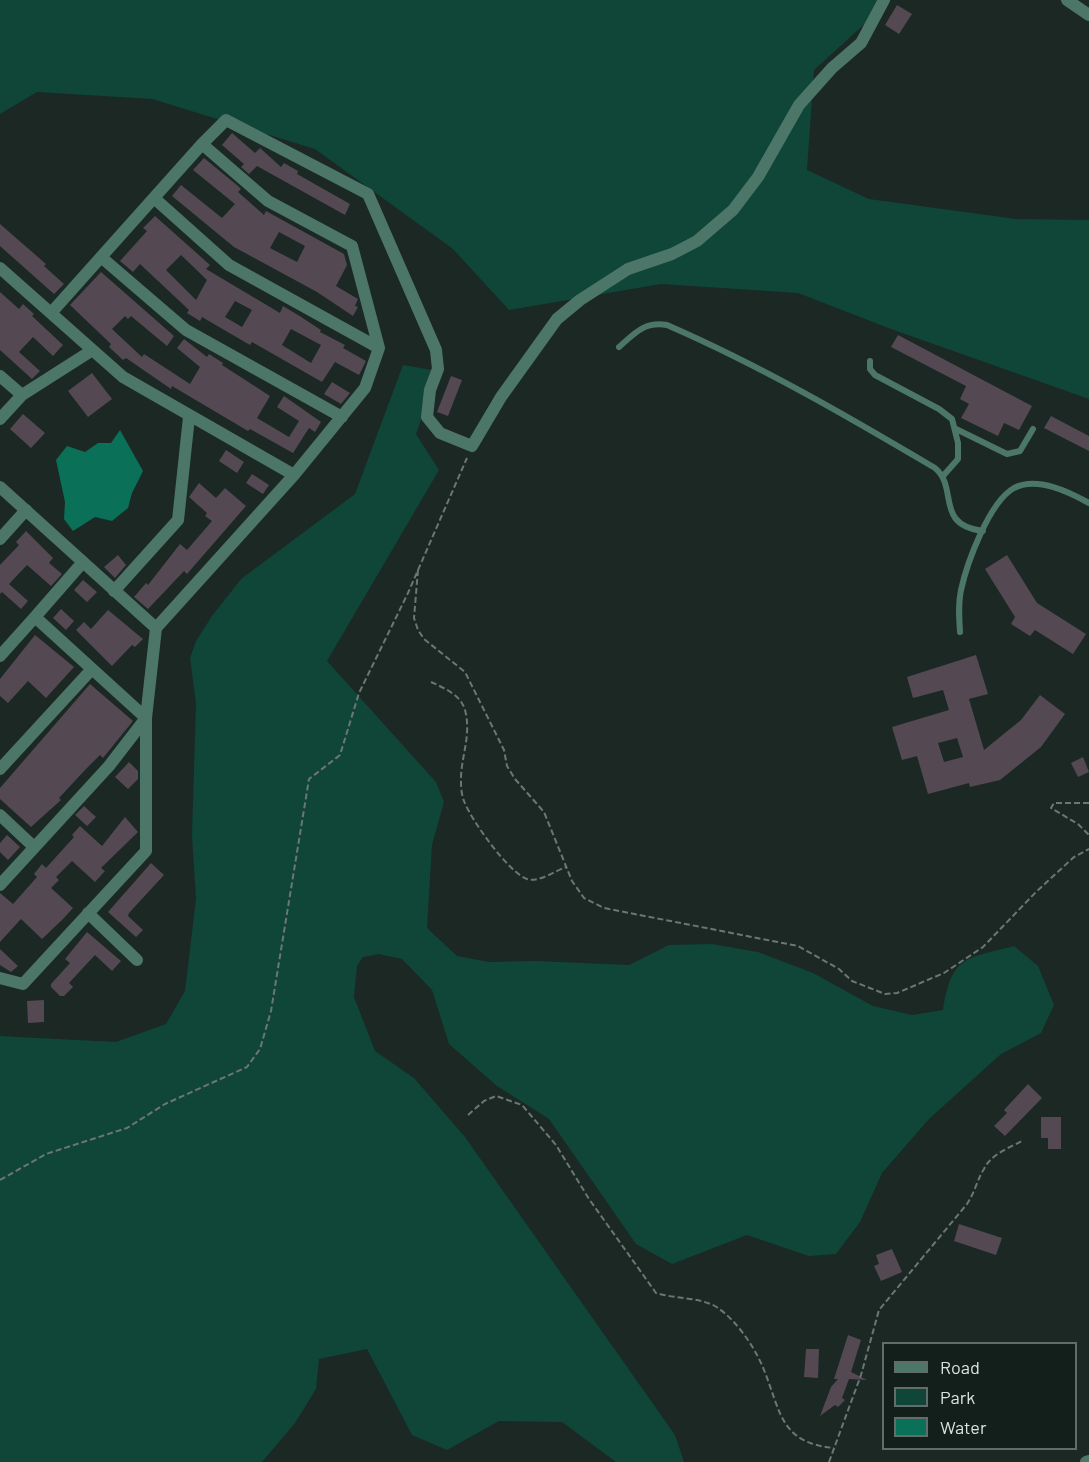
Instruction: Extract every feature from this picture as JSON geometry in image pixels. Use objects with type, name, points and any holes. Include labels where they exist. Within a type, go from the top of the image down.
[{"type":"street","points":[[51,313],[226,120],[368,194],[436,350],[438,369],[427,404],[427,417],[440,433],[472,446],[501,397],[557,319],[580,300],[628,269],[672,254],[697,241],[733,210],[758,177],[799,105],[832,68],[861,43],[884,0]]},
{"type":"street","points":[[1067,0],[1089,15]]},
{"type":"street","points":[[0,978],[23,984],[146,851],[146,718],[156,628],[294,475],[342,417],[365,388],[379,348],[352,246],[268,201],[202,144]]},
{"type":"street","points":[[154,198],[229,265],[379,348]]},
{"type":"street","points":[[101,257],[186,330],[342,417]]},
{"type":"street","points":[[0,268],[123,377],[189,417],[294,475]]},
{"type":"street","points":[[0,419],[22,395],[91,351]]},
{"type":"street","points":[[0,375],[22,395]]},
{"type":"street","points":[[114,591],[178,520],[189,417]]},
{"type":"street","points":[[0,487],[156,628]]},
{"type":"street","points":[[0,539],[26,510]]},
{"type":"street","points":[[0,656],[83,562]]},
{"type":"street","points":[[35,618],[146,718]]},
{"type":"street","points":[[0,769],[92,669]]},
{"type":"street","points":[[0,885],[109,766],[146,718]]},
{"type":"street","points":[[0,815],[34,847]]},
{"type":"street","points":[[88,913],[137,960]]},
{"type":"lane","points":[[619,347],[648,324],[667,325],[741,357],[807,392],[935,468],[943,476],[948,505],[957,520],[965,527],[983,531]]},
{"type":"lane","points":[[870,362],[870,369],[875,375],[939,409],[952,419],[956,429],[958,459],[943,476]]},
{"type":"lane","points":[[956,429],[1007,454],[1020,452],[1033,429]]},
{"type":"lane","points":[[960,632],[958,608],[971,557],[1000,500],[1014,488],[1043,485],[1059,489],[1089,503]]},
{"type":"path","points":[[0,1180],[46,1154],[128,1128],[165,1104],[247,1067],[260,1049],[272,1011],[309,779],[340,755],[359,693],[418,570],[472,446]]},
{"type":"path","points":[[418,570],[414,601],[416,625],[424,639],[458,664],[471,681],[504,750],[507,766],[520,787],[544,812],[566,867],[584,898],[604,908],[798,946],[839,969],[852,981],[885,994],[911,989],[983,947],[1051,878],[1074,857],[1089,849]]},
{"type":"path","points":[[431,682],[458,697],[465,709],[469,734],[461,781],[463,800],[478,826],[517,873],[527,879],[534,880],[566,867]]},
{"type":"path","points":[[1089,803],[1054,803],[1050,808],[1078,824],[1089,835]]},
{"type":"path","points":[[468,1115],[484,1101],[496,1096],[522,1105],[556,1145],[589,1199],[656,1293],[708,1303],[729,1317],[764,1369],[787,1429],[802,1441],[834,1448]]},
{"type":"path","points":[[829,1462],[861,1375],[879,1310],[967,1204],[979,1185],[983,1169],[994,1156],[1022,1141]]},
{"type":"green space","points":[[0,0],[891,0],[814,70],[807,170],[869,199],[1016,219],[1089,220],[1089,399],[891,329],[798,293],[661,284],[509,310],[453,249],[315,149],[152,99],[37,92],[0,114]]},
{"type":"green space","points":[[403,365],[438,371],[416,434],[439,470],[327,661],[436,782],[444,802],[432,845],[427,928],[457,956],[489,962],[536,961],[629,965],[669,945],[712,944],[758,952],[813,973],[873,1006],[912,1015],[943,1010],[951,979],[963,962],[972,957],[1014,946],[1038,966],[1054,1005],[1041,1033],[1001,1054],[929,1119],[882,1173],[860,1222],[836,1254],[809,1256],[747,1235],[672,1264],[636,1244],[549,1119],[497,1086],[449,1044],[432,990],[402,959],[379,954],[363,957],[357,966],[354,997],[375,1051],[414,1078],[465,1137],[675,1435],[684,1462],[616,1462],[562,1422],[499,1421],[447,1450],[412,1435],[367,1349],[319,1359],[316,1389],[295,1423],[262,1462],[0,1462],[0,1036],[116,1042],[166,1024],[185,991],[196,899],[192,836],[196,703],[190,658],[196,641],[241,579],[355,494]]},
{"type":"water","points":[[120,430],[143,471],[132,493],[128,508],[112,521],[95,517],[73,531],[64,519],[65,502],[56,460],[67,446],[85,452],[98,443],[111,443]]},
{"type":"building","points":[[897,5],[912,14],[899,34],[885,25]]},
{"type":"building","points":[[232,133],[255,153],[260,148],[281,167],[284,163],[298,171],[297,174],[350,204],[345,215],[257,166],[249,174],[241,167],[244,164],[222,145]]},
{"type":"building","points":[[204,158],[238,186],[241,189],[238,192],[264,215],[266,211],[344,254],[347,265],[336,286],[358,299],[355,306],[358,307],[353,316],[317,292],[234,247],[172,196],[181,185],[222,218],[235,204],[193,170]],"holes":[[[279,232],[305,246],[297,262],[270,248]]]},
{"type":"building","points":[[155,216],[210,265],[206,269],[280,313],[283,306],[321,330],[320,332],[345,345],[343,348],[366,361],[359,375],[335,362],[322,382],[252,342],[250,345],[202,317],[200,321],[187,313],[189,310],[140,264],[133,272],[120,261],[147,231],[143,228]],"holes":[[[181,255],[207,280],[196,300],[166,270]],[[235,301],[252,310],[242,327],[225,317]],[[291,329],[321,345],[311,363],[282,345]]]},
{"type":"building","points":[[0,224],[46,264],[44,266],[64,284],[54,294],[0,246]]},
{"type":"building","points":[[101,272],[174,336],[167,346],[131,316],[128,319],[125,316],[112,329],[142,357],[144,354],[190,384],[200,367],[177,348],[184,339],[207,357],[209,354],[270,396],[257,418],[289,437],[299,421],[277,407],[284,396],[321,422],[315,432],[309,428],[293,453],[250,429],[248,431],[172,386],[171,389],[126,358],[123,360],[109,347],[111,344],[70,305]]},
{"type":"building","points":[[0,292],[19,309],[23,304],[34,314],[32,316],[63,345],[53,356],[33,337],[19,352],[40,371],[32,379],[0,350]]},
{"type":"building","points":[[898,335],[1032,406],[1019,430],[1004,423],[998,436],[961,418],[969,404],[960,399],[966,386],[891,347]]},
{"type":"building","points":[[92,373],[112,399],[88,417],[68,391]]},
{"type":"building","points":[[451,376],[462,380],[448,416],[437,412]]},
{"type":"building","points":[[332,382],[350,393],[341,404],[324,394]]},
{"type":"building","points":[[23,414],[45,433],[31,448],[10,429]]},
{"type":"building","points":[[1051,416],[1089,436],[1089,451],[1044,428]]},
{"type":"building","points":[[226,450],[244,462],[237,473],[219,461]]},
{"type":"building","points":[[252,474],[269,485],[263,494],[246,483]]},
{"type":"building","points":[[199,483],[216,498],[225,488],[246,506],[187,574],[184,571],[148,609],[134,597],[146,583],[148,585],[180,544],[187,550],[212,521],[205,516],[207,513],[189,497]]},
{"type":"building","points":[[26,531],[53,558],[49,563],[62,574],[51,586],[27,565],[9,584],[28,601],[21,609],[2,592],[0,594],[0,565],[19,545],[16,542]]},
{"type":"building","points":[[118,555],[126,565],[115,578],[104,567]]},
{"type":"building","points":[[1007,555],[1037,603],[1086,634],[1073,654],[1035,630],[1030,636],[1011,624],[1015,617],[985,569]]},
{"type":"building","points":[[83,580],[97,592],[87,602],[74,590]]},
{"type":"building","points":[[61,609],[74,621],[66,630],[53,618]]},
{"type":"building","points":[[108,610],[143,639],[135,647],[132,645],[112,666],[76,630],[84,622],[91,629]]},
{"type":"building","points":[[35,635],[74,667],[46,698],[28,681],[8,703],[0,696],[0,679]]},
{"type":"building","points":[[976,655],[988,694],[969,699],[984,750],[1021,720],[1040,695],[1065,714],[1041,747],[1000,780],[970,787],[969,783],[928,794],[917,756],[902,760],[892,727],[949,710],[943,690],[913,698],[907,677]],"holes":[[[957,738],[963,757],[944,762],[938,743]]]},
{"type":"building","points":[[90,684],[133,721],[103,758],[100,755],[59,798],[61,800],[31,827],[0,799],[0,788]]},
{"type":"building","points":[[1083,757],[1089,772],[1078,777],[1071,763]]},
{"type":"building","points":[[129,762],[138,771],[138,779],[128,789],[115,777]]},
{"type":"building","points":[[84,806],[96,817],[87,826],[75,815]]},
{"type":"building","points":[[125,817],[138,832],[101,868],[105,871],[95,882],[72,861],[56,877],[59,880],[51,888],[73,908],[63,919],[42,939],[21,919],[0,942],[0,893],[13,904],[37,877],[34,874],[42,864],[46,868],[74,837],[72,835],[80,826],[102,846]]},
{"type":"building","points":[[7,835],[20,847],[8,860],[0,852],[0,843]]},
{"type":"building","points":[[151,863],[164,875],[129,913],[128,916],[143,930],[136,937],[108,912]]},
{"type":"building","points":[[87,932],[121,961],[112,971],[95,955],[69,983],[73,987],[64,996],[60,996],[51,984],[70,963],[65,959]]},
{"type":"building","points":[[0,949],[18,966],[11,972],[0,965]]},
{"type":"building","points":[[44,1000],[44,1022],[28,1023],[27,1001]]},
{"type":"building","points":[[1028,1084],[1042,1098],[1005,1136],[994,1126],[1007,1113],[1004,1110]]},
{"type":"building","points":[[1041,1117],[1061,1117],[1061,1149],[1048,1149],[1048,1138],[1041,1138]]},
{"type":"building","points":[[959,1224],[1002,1238],[996,1255],[954,1241]]},
{"type":"building","points":[[892,1249],[902,1272],[881,1281],[874,1266],[879,1264],[876,1255]]},
{"type":"building","points":[[848,1335],[861,1340],[851,1372],[867,1380],[849,1379],[842,1398],[845,1400],[838,1407],[835,1405],[820,1416],[831,1387],[838,1379],[834,1379]]},
{"type":"building","points":[[806,1349],[819,1349],[818,1378],[804,1377]]}]
